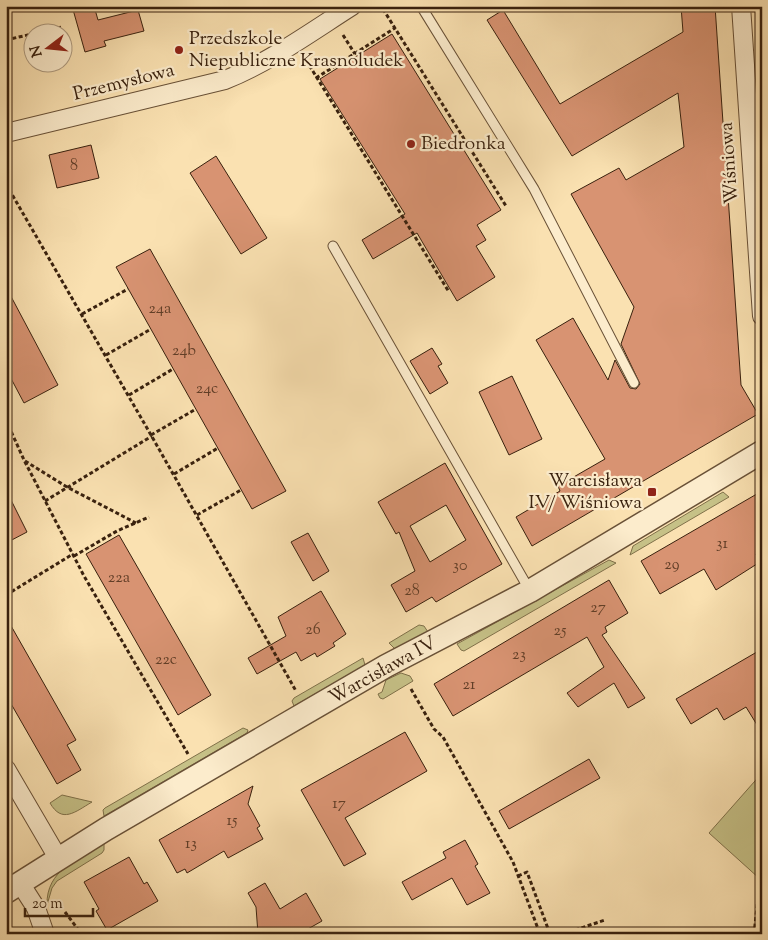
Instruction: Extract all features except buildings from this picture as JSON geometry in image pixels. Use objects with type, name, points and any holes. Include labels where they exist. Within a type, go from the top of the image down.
[{"type":"street","name":"Przemysłowa","points":[[6,133],[225,80],[275,55],[352,6]]},
{"type":"street","name":"Wiśniowa","points":[[741,6],[755,110],[762,316]]},
{"type":"street","name":"Warcisława IV","points":[[13,888],[58,858],[386,666],[530,592],[762,452]]},
{"type":"street","points":[[6,768],[58,858]]},
{"type":"street","points":[[13,888],[36,908],[45,934]]},
{"type":"lane","points":[[421,6],[534,189],[634,383]]},
{"type":"lane","points":[[333,246],[530,592]]},
{"type":"path","points":[[383,9],[506,206]]},
{"type":"path","points":[[316,78],[396,28]]},
{"type":"path","points":[[343,34],[355,54]]},
{"type":"path","points":[[6,40],[22,36]]},
{"type":"path","points":[[304,58],[449,292]]},
{"type":"path","points":[[6,184],[106,355],[296,691]]},
{"type":"path","points":[[82,314],[128,289]]},
{"type":"path","points":[[106,355],[151,329]]},
{"type":"path","points":[[128,395],[173,369]]},
{"type":"path","points":[[46,501],[196,409]]},
{"type":"path","points":[[6,420],[24,460],[73,555],[188,754]]},
{"type":"path","points":[[174,474],[218,448]]},
{"type":"path","points":[[24,460],[67,487],[136,523]]},
{"type":"path","points":[[197,515],[241,490]]},
{"type":"path","points":[[6,595],[117,531],[149,517]]},
{"type":"path","points":[[411,689],[434,729],[443,737],[512,862],[540,934]]},
{"type":"path","points":[[518,876],[528,872],[550,934]]},
{"type":"path","points":[[754,934],[760,879]]},
{"type":"path","points":[[65,912],[78,928],[79,934]]},
{"type":"path","points":[[563,934],[605,920]]},
{"type":"shaded area","points":[[723,492],[729,497],[630,555],[633,546]]},
{"type":"shaded area","points":[[609,560],[616,563],[464,651],[457,644]]},
{"type":"shaded area","points":[[419,625],[424,626],[428,632],[395,649],[389,643]]},
{"type":"shaded area","points":[[363,658],[365,665],[294,706],[292,701],[294,698]]},
{"type":"shaded area","points":[[401,673],[410,676],[413,681],[383,699],[380,698],[378,694],[382,692],[386,680]]},
{"type":"shaded area","points":[[243,728],[248,730],[247,733],[104,816],[103,810],[105,808]]},
{"type":"shaded area","points":[[762,773],[762,877],[760,879],[709,833]]},
{"type":"shaded area","points":[[62,795],[92,802],[64,815],[59,813],[50,803]]},
{"type":"shaded area","points":[[104,844],[102,853],[57,881],[52,888],[47,905],[48,893],[58,874],[74,861]]},
{"type":"place","name":"Przedszkole Niepubliczne Krasnoludek","points":[[179,50]]},
{"type":"place","name":"Biedronka","points":[[411,144]]},
{"type":"place","name":"Warcisława IV/ Wiśniowa","points":[[652,492]]}]
